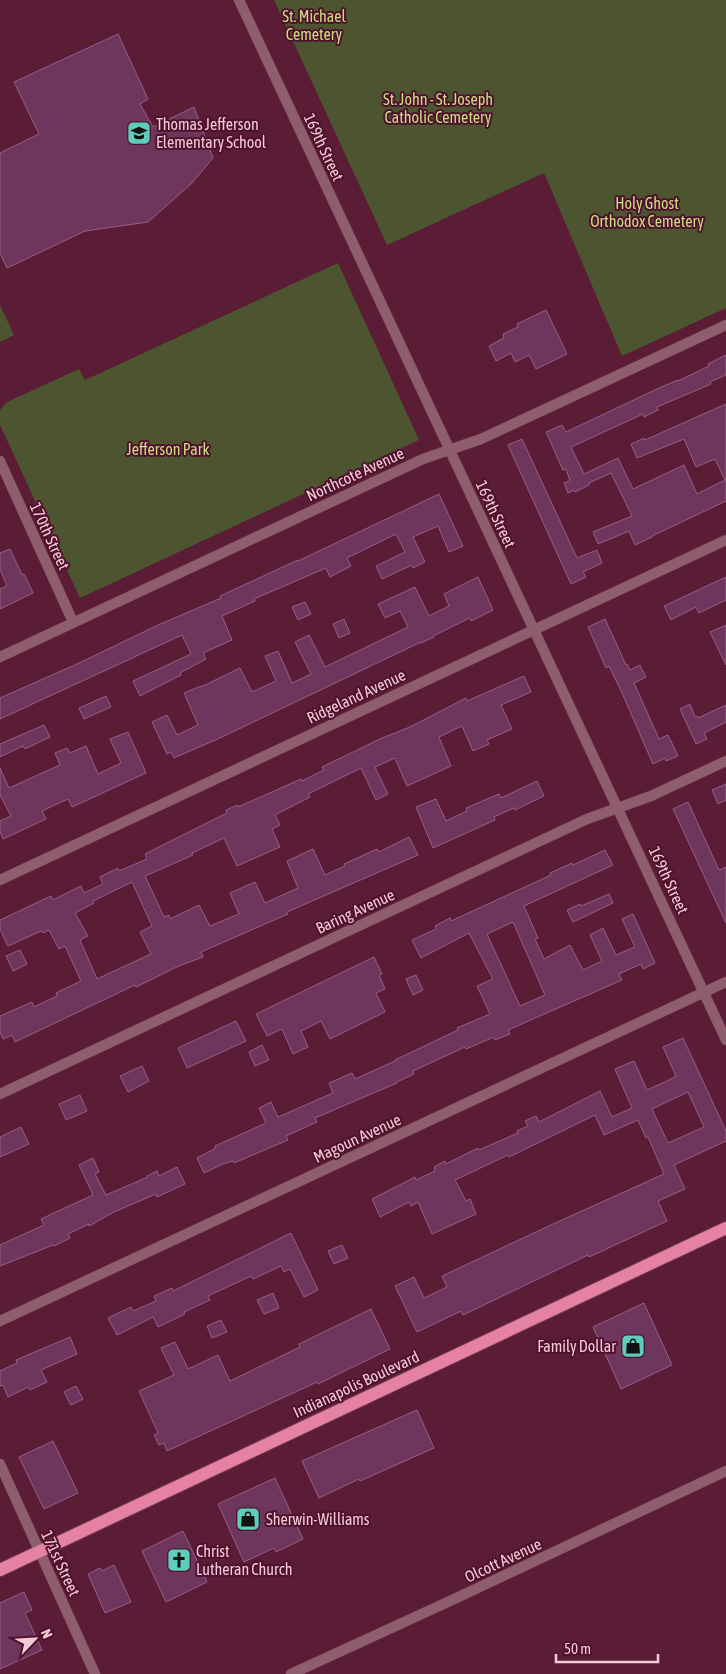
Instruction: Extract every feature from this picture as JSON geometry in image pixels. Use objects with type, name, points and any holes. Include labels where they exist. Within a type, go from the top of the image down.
[{"type":"main road","name":"Indianapolis Boulevard","points":[[0,1570],[726,1228]]},
{"type":"street","name":"169th Street","points":[[239,0],[726,1040]]},
{"type":"street","name":"Northcote Avenue","points":[[0,657],[414,463],[481,438],[726,325]]},
{"type":"street","name":"170th Street","points":[[0,462],[74,622]]},
{"type":"street","name":"Ridgeland Avenue","points":[[0,880],[726,540]]},
{"type":"street","name":"Baring Avenue","points":[[0,1094],[587,819],[651,796],[726,761]]},
{"type":"street","name":"Magoun Avenue","points":[[0,1321],[726,982]]},
{"type":"street","name":"171st Street","points":[[0,1464],[95,1674]]},
{"type":"street","name":"Olcott Avenue","points":[[291,1674],[726,1471]]},
{"type":"green space","name":"St. John - St. Joseph Catholic Cemetery","points":[[274,0],[726,0],[726,308],[622,356],[544,173],[387,245]]},
{"type":"green space","name":"Jefferson Park","points":[[338,263],[419,440],[80,598],[0,425],[0,410],[7,402],[79,369],[85,380]]},
{"type":"green space","points":[[0,305],[14,335],[0,342]]},
{"type":"building","points":[[118,34],[148,99],[140,104],[153,127],[194,107],[213,158],[191,184],[148,222],[85,231],[7,268],[0,253],[0,153],[39,134],[14,82]]},
{"type":"building","points":[[546,310],[567,354],[536,369],[529,355],[515,362],[511,353],[496,361],[489,346],[504,338],[503,334],[518,327],[517,324]]},
{"type":"building","points":[[726,355],[726,375],[710,382],[711,384],[657,407],[658,410],[644,417],[643,414],[571,447],[584,474],[618,458],[633,489],[684,465],[697,494],[725,480],[715,459],[696,467],[684,439],[637,458],[631,444],[644,438],[645,440],[726,404],[726,501],[635,545],[629,531],[598,544],[593,532],[632,516],[611,473],[575,492],[574,490],[568,493],[564,483],[570,481],[566,469],[563,470],[546,432],[562,425],[566,432],[659,388],[678,381],[709,366],[708,364]]},
{"type":"building","points":[[522,439],[577,558],[597,550],[602,563],[583,572],[586,577],[571,584],[508,445]]},
{"type":"building","points":[[439,494],[463,546],[449,552],[438,526],[413,537],[425,562],[413,568],[412,565],[382,579],[376,566],[405,552],[396,534],[347,558],[351,566],[330,577],[326,568],[254,599],[255,601],[222,616],[232,640],[203,653],[206,659],[180,673],[181,675],[140,696],[133,681],[191,654],[182,635],[0,719],[0,698],[221,598],[220,596]]},
{"type":"building","points":[[10,549],[33,593],[0,609],[0,589],[7,586],[0,569],[0,553]]},
{"type":"building","points":[[478,577],[493,610],[471,621],[470,618],[434,637],[220,738],[174,758],[171,752],[167,754],[152,722],[167,715],[177,735],[198,725],[184,693],[240,668],[252,692],[276,681],[265,656],[278,651],[292,683],[311,674],[295,642],[309,635],[325,667],[408,627],[400,611],[385,618],[378,604],[415,587],[429,616],[449,606],[444,594]]},
{"type":"building","points":[[726,577],[726,600],[699,613],[696,607],[671,620],[664,606]]},
{"type":"building","points":[[305,602],[311,614],[298,620],[292,607]]},
{"type":"building","points":[[344,619],[350,633],[339,638],[333,624]]},
{"type":"building","points":[[605,619],[626,665],[630,670],[640,665],[646,677],[634,683],[659,739],[668,735],[678,756],[666,761],[665,758],[653,764],[622,693],[609,666],[606,668],[588,627]]},
{"type":"building","points":[[726,625],[726,665],[710,632]]},
{"type":"building","points":[[524,676],[531,692],[501,705],[512,729],[487,740],[489,744],[473,751],[462,726],[439,737],[451,766],[407,786],[395,758],[375,767],[388,794],[376,800],[361,768],[308,794],[310,797],[275,815],[280,825],[272,829],[280,847],[237,866],[224,838],[192,853],[193,855],[145,876],[164,917],[169,915],[170,919],[199,905],[210,926],[239,914],[230,893],[255,882],[265,903],[298,888],[287,861],[313,849],[325,875],[377,849],[379,852],[409,837],[418,855],[287,912],[288,914],[201,952],[203,957],[179,966],[136,987],[135,985],[15,1042],[12,1035],[3,1039],[0,1032],[0,1016],[32,1002],[34,1007],[57,996],[56,993],[81,981],[65,946],[59,949],[49,930],[43,933],[41,931],[8,946],[0,929],[0,920],[51,896],[53,900],[81,886],[84,893],[103,884],[100,877],[118,868],[119,871],[147,859],[145,854],[227,813],[226,810],[238,805],[238,807],[301,779],[302,781],[324,770],[322,767],[382,738],[410,727],[466,698],[467,701]],"holes":[[[132,882],[152,926],[140,932],[151,954],[97,979],[80,940],[88,936],[75,913],[94,903],[93,901]]]},
{"type":"building","points":[[106,696],[111,707],[84,719],[79,708]]},
{"type":"building","points":[[690,704],[695,717],[697,716],[698,718],[726,705],[726,722],[704,733],[707,739],[696,744],[680,709]]},
{"type":"building","points":[[44,725],[50,737],[25,749],[23,746],[0,757],[0,744]]},
{"type":"building","points":[[128,732],[146,773],[72,807],[68,799],[42,811],[46,819],[3,839],[0,831],[0,821],[11,816],[0,795],[0,768],[9,788],[60,765],[55,753],[67,748],[70,753],[86,746],[98,774],[121,763],[110,739]]},
{"type":"building","points":[[537,781],[544,796],[515,810],[514,808],[494,817],[495,820],[433,848],[416,807],[436,799],[446,821],[467,811],[466,808],[499,794],[501,798]]},
{"type":"building","points":[[726,784],[726,800],[718,804],[712,790]]},
{"type":"building","points":[[688,802],[719,870],[726,867],[726,923],[673,809]]},
{"type":"building","points":[[605,850],[613,865],[524,906],[538,938],[535,939],[544,959],[570,945],[583,970],[602,961],[590,935],[603,928],[616,955],[635,947],[622,919],[633,914],[655,963],[643,969],[641,964],[619,974],[622,980],[508,1030],[510,1034],[495,1040],[494,1037],[466,1049],[465,1047],[413,1071],[414,1074],[397,1083],[315,1118],[317,1122],[286,1136],[288,1140],[234,1163],[233,1161],[223,1164],[204,1173],[197,1158],[216,1148],[215,1146],[266,1123],[259,1108],[271,1102],[278,1117],[333,1093],[329,1083],[352,1073],[355,1079],[458,1030],[457,1028],[490,1014],[477,986],[493,979],[469,933],[421,958],[412,940],[436,929],[435,926],[450,918],[451,921],[551,875],[550,873],[572,863],[573,865]],"holes":[[[513,922],[545,995],[520,1006],[487,934]]]},
{"type":"building","points":[[609,894],[613,903],[573,922],[567,910]]},
{"type":"building","points":[[20,950],[27,964],[13,971],[6,956]]},
{"type":"building","points":[[374,957],[382,974],[379,975],[385,989],[376,993],[385,1012],[330,1039],[321,1021],[301,1031],[308,1047],[293,1054],[282,1029],[267,1036],[256,1014]]},
{"type":"building","points":[[416,975],[423,990],[413,995],[406,979]]},
{"type":"building","points":[[236,1021],[246,1041],[187,1068],[178,1048]]},
{"type":"building","points":[[683,1038],[726,1131],[726,1141],[674,1165],[685,1189],[658,1201],[667,1221],[589,1257],[588,1255],[463,1315],[461,1311],[417,1332],[395,1286],[414,1277],[424,1298],[447,1287],[442,1276],[664,1174],[648,1137],[646,1138],[638,1120],[604,1135],[595,1115],[509,1157],[508,1155],[455,1180],[466,1201],[470,1199],[476,1214],[432,1234],[418,1202],[411,1206],[409,1202],[380,1217],[372,1199],[415,1177],[416,1180],[435,1171],[434,1167],[445,1161],[446,1164],[478,1148],[479,1150],[518,1133],[517,1131],[528,1126],[525,1121],[536,1116],[539,1122],[600,1091],[612,1117],[632,1108],[615,1069],[634,1061],[647,1090],[669,1080],[676,1076],[663,1047]],"holes":[[[688,1092],[704,1127],[668,1143],[652,1109]]]},
{"type":"building","points":[[262,1045],[269,1060],[255,1066],[249,1052]]},
{"type":"building","points":[[142,1066],[149,1081],[128,1092],[120,1076]]},
{"type":"building","points":[[80,1095],[87,1111],[66,1120],[59,1104]]},
{"type":"building","points":[[21,1127],[29,1144],[0,1157],[0,1137]]},
{"type":"building","points":[[93,1158],[99,1172],[95,1174],[106,1195],[148,1177],[157,1171],[159,1176],[177,1167],[185,1184],[157,1197],[156,1194],[114,1212],[89,1226],[89,1224],[68,1234],[70,1238],[54,1246],[0,1266],[0,1245],[44,1225],[41,1219],[93,1195],[79,1165]]},
{"type":"building","points":[[291,1233],[318,1290],[304,1297],[290,1269],[284,1272],[281,1266],[253,1279],[251,1276],[208,1296],[210,1300],[158,1327],[153,1317],[117,1335],[108,1318],[131,1307],[133,1311],[156,1301],[154,1296],[172,1288],[173,1291]]},
{"type":"building","points":[[342,1245],[348,1258],[334,1264],[328,1251]]},
{"type":"building","points":[[273,1293],[279,1308],[264,1314],[257,1300]]},
{"type":"building","name":"Family Dollar","points":[[644,1303],[672,1365],[621,1389],[593,1327]]},
{"type":"building","points":[[371,1309],[390,1349],[318,1384],[317,1382],[167,1451],[164,1443],[159,1445],[154,1435],[158,1433],[139,1391],[174,1375],[161,1348],[175,1342],[188,1369],[218,1355],[230,1381],[300,1347],[299,1344]]},
{"type":"building","points":[[221,1320],[227,1332],[212,1338],[207,1326]]},
{"type":"building","points":[[70,1337],[77,1354],[41,1370],[47,1382],[30,1390],[28,1387],[8,1397],[3,1385],[0,1386],[0,1371],[17,1363],[16,1360]]},
{"type":"building","points":[[76,1386],[83,1399],[71,1405],[64,1392]]},
{"type":"building","points":[[417,1410],[434,1448],[319,1498],[302,1461]]},
{"type":"building","points":[[53,1441],[78,1493],[44,1509],[19,1457]]},
{"type":"building","points":[[275,1478],[303,1539],[276,1552],[274,1548],[244,1562],[218,1504]]},
{"type":"building","points":[[183,1531],[207,1582],[166,1602],[142,1551]]},
{"type":"building","points":[[114,1565],[131,1602],[105,1613],[88,1574],[100,1568],[102,1571]]},
{"type":"building","points":[[24,1592],[32,1610],[25,1613],[42,1650],[0,1669],[0,1603]]},
{"type":"place","name":"Thomas Jefferson Elementary School","points":[[139,133]]},
{"type":"place","name":"Family Dollar","points":[[633,1346]]},
{"type":"place","name":"Sherwin-Williams","points":[[248,1519]]},
{"type":"place","name":"Christ Lutheran Church","points":[[179,1560]]},
{"type":"park label","name":"St. Michael Cemetery","points":[[314,25]]},
{"type":"park label","name":"Holy Ghost Orthodox Cemetery","points":[[647,212]]}]
